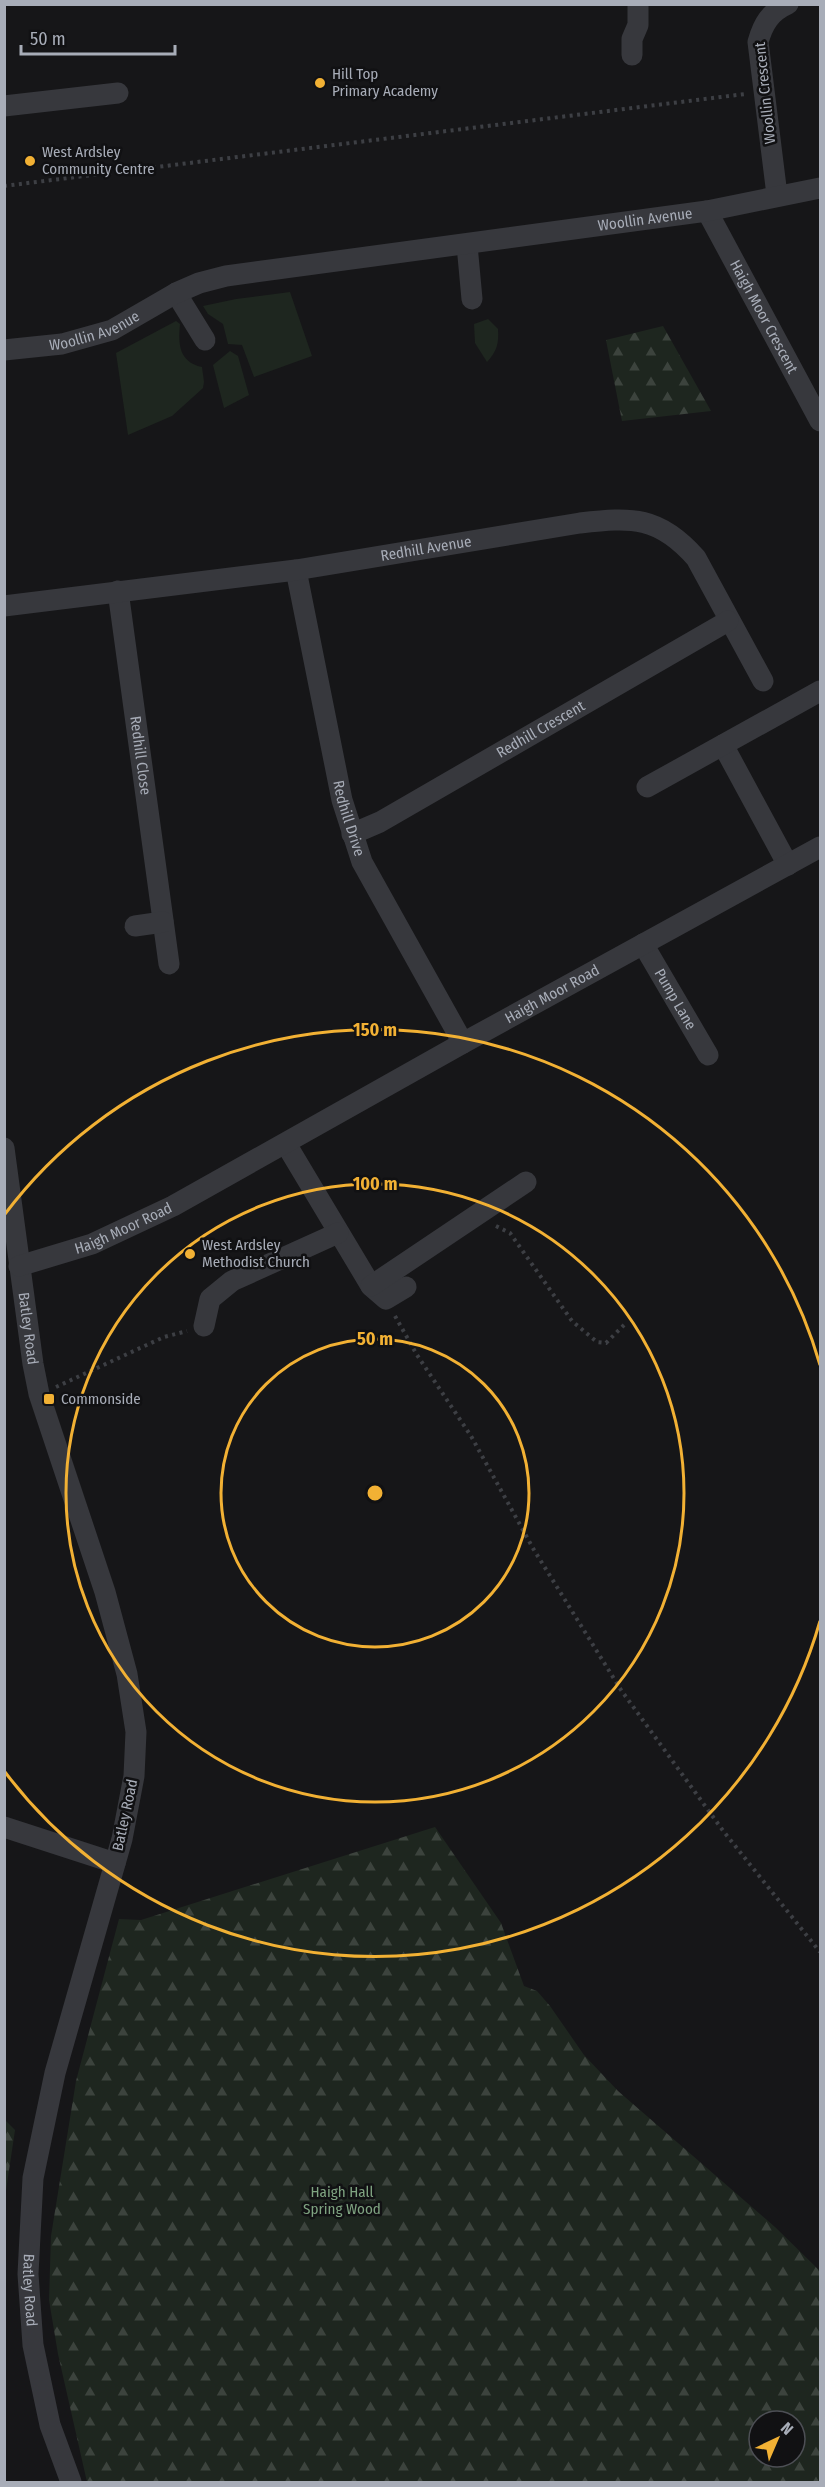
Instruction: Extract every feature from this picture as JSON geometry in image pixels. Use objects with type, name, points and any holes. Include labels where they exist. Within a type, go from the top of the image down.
[{"type":"street","points":[[633,56],[632,39],[638,25],[638,4]]},
{"type":"street","name":"Woollin Crescent","points":[[777,195],[758,42],[761,28],[770,15],[788,4]]},
{"type":"street","points":[[4,106],[118,93]]},
{"type":"street","name":"Woollin Avenue","points":[[4,351],[62,344],[112,330],[176,293],[199,283],[226,276],[707,211],[820,188]]},
{"type":"street","name":"Haigh Moor Crescent","points":[[707,211],[820,422]]},
{"type":"street","points":[[467,245],[472,299]]},
{"type":"street","points":[[176,293],[204,340]]},
{"type":"street","name":"Redhill Avenue","points":[[4,606],[296,570],[580,523],[626,520],[647,522],[683,544],[696,558],[728,621],[763,681]]},
{"type":"street","name":"Redhill Drive","points":[[296,570],[342,800],[352,834],[362,862],[463,1043]]},
{"type":"street","name":"Redhill Close","points":[[118,591],[169,964]]},
{"type":"street","name":"Redhill Crescent","points":[[352,834],[380,822],[728,621]]},
{"type":"street","points":[[647,787],[820,692]]},
{"type":"street","points":[[723,745],[788,865]]},
{"type":"street","name":"Haigh Moor Road","points":[[15,1282],[173,1206],[463,1043],[819,850]]},
{"type":"street","points":[[135,926],[163,922]]},
{"type":"street","name":"Pump Lane","points":[[643,944],[708,1055]]},
{"type":"street","points":[[286,1144],[338,1233],[379,1293]]},
{"type":"street","name":"Batley Road","points":[[4,1148],[15,1282],[39,1394],[105,1592],[127,1674],[136,1732],[134,1776],[115,1863],[56,2073],[33,2178],[28,2274],[33,2345],[51,2426],[71,2482]]},
{"type":"street","points":[[379,1293],[526,1182]]},
{"type":"street","points":[[204,1326],[210,1299],[232,1281],[338,1233]]},
{"type":"street","points":[[379,1293],[406,1287]]},
{"type":"street","points":[[4,1827],[115,1863]]},
{"type":"path","points":[[4,186],[763,92]]},
{"type":"path","points":[[495,1226],[510,1233],[572,1321],[597,1342],[606,1343],[627,1322]]},
{"type":"path","points":[[379,1293],[417,1356],[471,1436],[534,1550],[621,1690],[724,1832],[820,1952]]},
{"type":"path","points":[[39,1394],[164,1337],[204,1326]]},
{"type":"green space","points":[[290,292],[312,356],[254,377],[242,345],[228,344],[223,324],[208,314],[203,306]]},
{"type":"green space","points":[[488,319],[498,329],[498,343],[487,362],[475,343],[474,324]]},
{"type":"green space","points":[[176,321],[180,324],[179,338],[184,356],[194,365],[202,367],[203,388],[172,416],[128,435],[116,353]]},
{"type":"green space","points":[[663,326],[711,411],[622,421],[606,340]]},
{"type":"green space","points":[[230,351],[238,356],[249,395],[224,408],[213,365]]},
{"type":"green space","name":"Haigh Hall Spring Wood","points":[[435,1827],[501,1923],[524,1986],[537,1991],[584,2055],[618,2091],[775,2227],[820,2271],[820,2482],[87,2482],[58,2354],[49,2300],[51,2236],[76,2081],[119,1919],[141,1920]]},
{"type":"green space","points":[[5,2120],[15,2130],[5,2197]]},
{"type":"place","name":"Hill Top Primary Academy","points":[[320,83]]},
{"type":"place","name":"West Ardsley Community Centre","points":[[30,161]]},
{"type":"place","name":"West Ardsley Methodist Church","points":[[190,1254]]},
{"type":"place","name":"Commonside","points":[[49,1399]]}]
